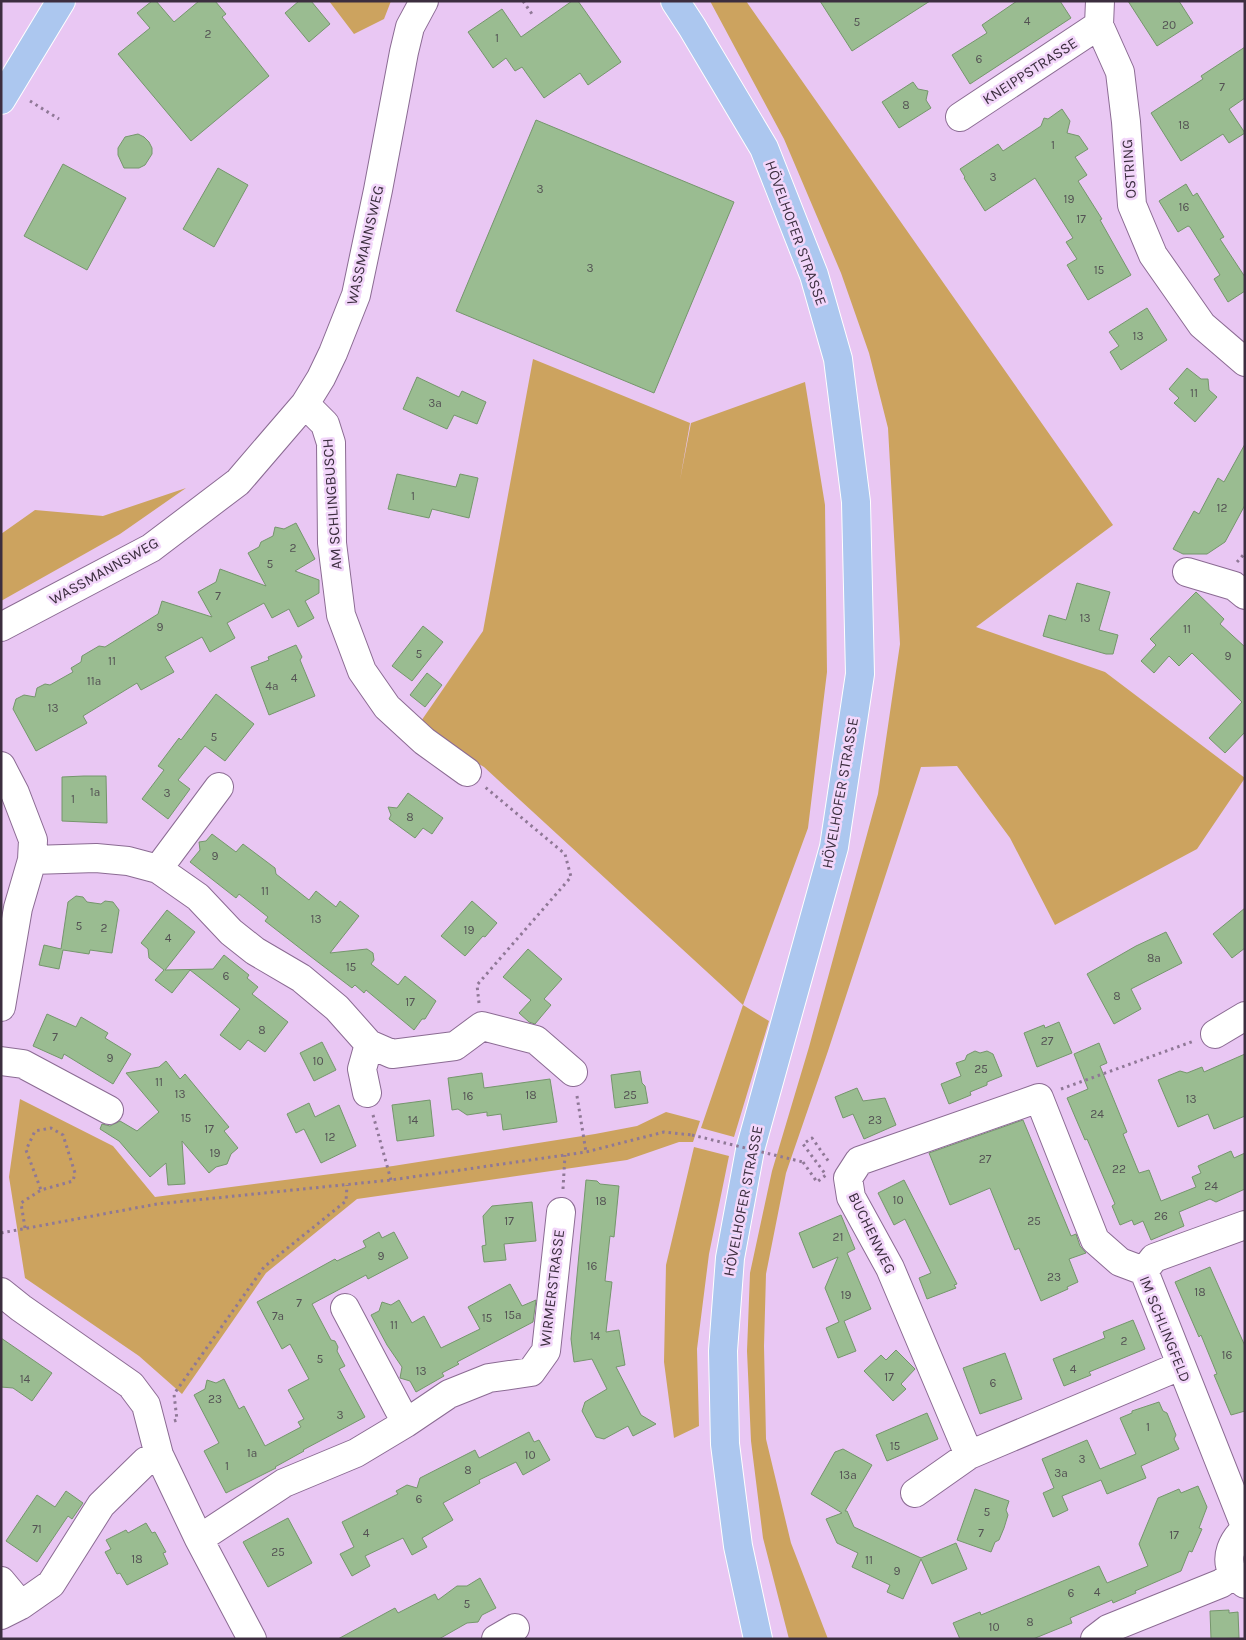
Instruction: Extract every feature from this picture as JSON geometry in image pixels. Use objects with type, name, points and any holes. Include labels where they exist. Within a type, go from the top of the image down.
[{"type":"main road","points":[[1,100],[61,1]]},
{"type":"main road","name":"HÖVELHOFER STRASSE","points":[[675,1],[764,148],[814,275],[838,359],[856,502],[860,674],[834,847],[750,1150],[730,1258],[723,1351],[725,1444],[738,1546],[758,1639]]},
{"type":"street","name":"WASSMANNSWEG","points":[[1,627],[152,548],[238,482],[305,404],[321,378],[333,353],[356,295],[404,52],[410,27],[424,1]]},
{"type":"street","name":"KNEIPPSTRASSE","points":[[960,117],[1100,13]]},
{"type":"street","name":"OSTRING","points":[[1100,13],[1120,72],[1132,205],[1153,255],[1202,325],[1245,362]]},
{"type":"street","name":"AM SCHLINGBUSCH","points":[[305,404],[325,424],[331,443],[332,543],[341,615],[362,671],[387,707],[424,741],[467,772]]},
{"type":"street","points":[[1187,572],[1234,586],[1245,596]]},
{"type":"street","points":[[1,766],[15,793],[33,840],[32,860],[10,908],[1,1007]]},
{"type":"street","points":[[158,869],[219,787]]},
{"type":"street","points":[[32,860],[96,858],[128,861],[158,869],[198,897],[231,932],[255,951],[301,978],[337,1008],[369,1044],[392,1054],[456,1046],[482,1026],[536,1040],[574,1072]]},
{"type":"street","points":[[1215,1034],[1245,1016]]},
{"type":"street","points":[[367,1093],[362,1069],[369,1044]]},
{"type":"street","points":[[1,1061],[23,1064],[109,1110]]},
{"type":"street","name":"BUCHENWEG","points":[[969,1455],[890,1268],[851,1197],[848,1178],[859,1161],[1040,1098]]},
{"type":"street","name":"IM SCHLINGFELD","points":[[1040,1098],[1096,1240],[1120,1262],[1144,1271],[1245,1528],[1234,1539],[1229,1558],[1239,1578]]},
{"type":"street","name":"WIRMERSTRASSE","points":[[199,1539],[284,1483],[356,1452],[406,1423],[449,1394],[489,1378],[531,1372],[546,1351],[561,1212]]},
{"type":"street","points":[[1144,1271],[1154,1258],[1245,1225]]},
{"type":"street","points":[[1,1292],[131,1385],[146,1405],[159,1455],[199,1539],[252,1639]]},
{"type":"street","points":[[344,1308],[406,1423]]},
{"type":"street","points":[[915,1493],[969,1455],[1180,1366]]},
{"type":"street","points":[[1,1581],[11,1610],[51,1584],[101,1505],[146,1461],[159,1455]]},
{"type":"street","points":[[1095,1639],[1108,1630],[1222,1583],[1239,1578]]},
{"type":"path","points":[[523,1],[534,17]]},
{"type":"path","points":[[30,101],[59,119]]},
{"type":"path","points":[[467,772],[564,854],[571,877],[477,985],[482,1026]]},
{"type":"path","points":[[1040,1098],[1144,1058],[1215,1034]]},
{"type":"path","points":[[574,1072],[586,1152]]},
{"type":"path","points":[[367,1093],[391,1180]]},
{"type":"path","points":[[25,1228],[21,1203],[41,1190],[73,1181],[75,1173],[63,1135],[51,1128],[36,1131],[26,1150],[41,1190]]},
{"type":"path","points":[[1,1233],[157,1204],[391,1180],[586,1152],[664,1132],[692,1135],[803,1162],[817,1182],[826,1175],[803,1144],[812,1138],[838,1174],[848,1178]]},
{"type":"path","points":[[561,1212],[565,1155]]},
{"type":"path","points":[[152,1429],[177,1420],[174,1394],[264,1267],[346,1202],[346,1185]]},
{"type":"shaded area","points":[[329,1],[391,1],[384,19],[354,34]]},
{"type":"shaded area","points":[[710,1],[746,1],[1113,525],[976,627],[1105,672],[1245,778],[1197,849],[1055,925],[1010,838],[957,766],[921,767],[786,1173],[766,1274],[764,1346],[766,1439],[791,1543],[828,1639],[789,1639],[763,1538],[751,1441],[747,1351],[750,1273],[772,1171],[809,1047],[878,794],[900,644],[888,428],[869,353],[841,273],[784,139]]},
{"type":"shaded area","points":[[533,359],[690,423],[680,480],[691,423],[805,382],[825,505],[827,672],[808,828],[743,1005],[484,767],[417,727],[483,631]]},
{"type":"shaded area","points":[[186,488],[120,534],[1,601],[1,534],[35,510],[103,516]]},
{"type":"shaded area","points":[[743,1005],[769,1021],[734,1137],[701,1128]]},
{"type":"shaded area","points":[[20,1099],[113,1146],[155,1197],[393,1166],[595,1134],[637,1126],[666,1112],[700,1121],[693,1142],[679,1142],[627,1160],[357,1199],[266,1273],[182,1394],[139,1356],[25,1278],[9,1177]]},
{"type":"shaded area","points":[[694,1147],[729,1156],[709,1254],[697,1349],[699,1426],[674,1438],[664,1362],[666,1265]]},
{"type":"building","points":[[152,1],[156,1],[174,22],[199,1],[215,1],[226,14],[222,17],[269,76],[191,141],[118,54],[150,28],[137,13]]},
{"type":"building","points":[[299,1],[311,1],[330,24],[309,42],[285,13]]},
{"type":"building","points":[[572,1],[578,1],[621,62],[588,85],[580,73],[544,98],[522,67],[515,71],[506,58],[493,68],[468,32],[502,9],[521,37]]},
{"type":"building","points":[[820,1],[930,1],[852,51]]},
{"type":"building","points":[[1017,1],[1060,1],[1071,18],[970,84],[952,55],[987,33],[982,25]]},
{"type":"building","points":[[1128,1],[1179,1],[1193,23],[1157,46]]},
{"type":"building","points":[[1245,47],[1245,98],[1229,109],[1245,133],[1229,143],[1223,134],[1181,161],[1151,113],[1203,79],[1201,76]]},
{"type":"building","points":[[913,82],[918,89],[928,91],[926,100],[931,108],[899,128],[882,102]]},
{"type":"building","points":[[1062,109],[1070,121],[1067,133],[1079,136],[1088,149],[1075,157],[1087,175],[1078,181],[1102,219],[1100,220],[1131,275],[1088,300],[1067,265],[1077,259],[1066,242],[1073,238],[1035,178],[985,211],[960,169],[998,144],[1003,151],[1041,126],[1044,118],[1048,119]]},
{"type":"building","points":[[536,120],[734,202],[654,393],[456,311]]},
{"type":"building","points":[[138,134],[149,142],[152,154],[145,165],[139,168],[124,168],[118,155],[118,148],[125,137]]},
{"type":"building","points":[[63,164],[126,198],[87,270],[24,236]]},
{"type":"building","points":[[218,168],[248,185],[214,247],[183,229]]},
{"type":"building","points":[[1186,184],[1193,196],[1197,193],[1224,237],[1220,239],[1245,277],[1245,291],[1228,302],[1214,279],[1220,275],[1190,227],[1188,226],[1178,232],[1159,201]]},
{"type":"building","points":[[1147,308],[1167,340],[1121,370],[1110,352],[1119,346],[1109,332]]},
{"type":"building","points":[[1187,368],[1201,379],[1208,379],[1209,390],[1217,397],[1195,422],[1174,403],[1179,398],[1169,389]]},
{"type":"building","points":[[417,377],[459,397],[462,391],[486,402],[477,424],[454,415],[447,429],[403,409]]},
{"type":"building","points":[[1245,444],[1245,505],[1225,542],[1207,554],[1183,554],[1173,549],[1194,511],[1199,514],[1218,478],[1224,482]]},
{"type":"building","points":[[397,474],[456,487],[460,474],[478,478],[469,518],[432,509],[429,518],[388,509]]},
{"type":"building","points":[[296,523],[315,559],[295,571],[319,580],[319,593],[305,601],[314,618],[298,627],[289,609],[272,618],[264,603],[227,623],[235,638],[210,652],[202,637],[165,657],[174,672],[141,690],[137,683],[83,716],[87,723],[36,751],[13,709],[16,699],[24,695],[35,697],[37,688],[45,684],[50,685],[73,672],[71,668],[81,662],[82,656],[99,646],[105,647],[158,614],[162,601],[212,617],[198,592],[216,582],[220,569],[266,586],[248,553],[259,547],[261,542],[273,536],[275,527],[284,529]]},
{"type":"building","points":[[1077,583],[1110,592],[1099,630],[1118,635],[1113,654],[1106,654],[1043,636],[1049,615],[1066,620]]},
{"type":"building","points":[[1196,592],[1224,619],[1220,624],[1245,647],[1245,732],[1225,753],[1209,738],[1242,702],[1192,653],[1179,666],[1169,656],[1154,673],[1141,661],[1156,645],[1150,639]]},
{"type":"building","points":[[423,626],[443,642],[412,681],[392,666]]},
{"type":"building","points":[[296,645],[315,696],[269,715],[251,667],[269,660],[268,657]]},
{"type":"building","points":[[427,673],[442,685],[425,707],[410,695]]},
{"type":"building","points":[[216,694],[254,724],[225,761],[205,746],[178,780],[190,789],[168,819],[142,799],[164,770],[158,766],[179,738],[181,740]]},
{"type":"building","points":[[106,776],[107,823],[62,821],[62,777]]},
{"type":"building","points":[[408,793],[443,818],[432,834],[423,828],[415,838],[389,819],[391,815],[388,807],[397,808]]},
{"type":"building","points":[[212,834],[236,852],[243,844],[275,868],[276,874],[309,900],[316,891],[336,907],[340,901],[359,916],[330,953],[367,949],[373,953],[374,960],[371,964],[398,985],[405,976],[436,1001],[425,1019],[422,1019],[414,1030],[366,990],[364,993],[355,985],[352,988],[310,956],[265,921],[268,917],[239,894],[236,898],[190,862],[200,850],[199,842],[206,841]]},
{"type":"building","points":[[76,896],[83,897],[87,902],[101,904],[105,901],[113,902],[119,910],[112,953],[90,950],[89,954],[63,950],[59,969],[39,965],[44,945],[61,949],[68,902]]},
{"type":"building","points":[[472,901],[497,923],[465,956],[441,936]]},
{"type":"building","points":[[1245,908],[1245,948],[1232,958],[1213,934]]},
{"type":"building","points":[[167,910],[195,932],[165,970],[213,969],[224,955],[249,975],[247,978],[258,987],[252,994],[288,1022],[265,1052],[248,1040],[240,1050],[220,1035],[240,1009],[190,970],[172,993],[155,980],[164,970],[149,958],[148,949],[141,943]]},
{"type":"building","points":[[1166,932],[1182,963],[1131,989],[1141,1009],[1114,1024],[1087,974],[1136,946]]},
{"type":"building","points":[[528,949],[562,979],[544,999],[551,1005],[535,1024],[529,1022],[519,1013],[531,1000],[503,977]]},
{"type":"building","points":[[47,1014],[76,1027],[81,1017],[108,1033],[105,1038],[131,1054],[113,1084],[64,1054],[62,1059],[33,1046]]},
{"type":"building","points":[[1059,1022],[1072,1053],[1037,1067],[1024,1033],[1044,1025],[1045,1028]]},
{"type":"building","points":[[322,1042],[336,1070],[314,1081],[300,1053]]},
{"type":"building","points":[[1099,1043],[1107,1063],[1100,1066],[1127,1132],[1123,1134],[1139,1173],[1149,1170],[1161,1201],[1196,1187],[1192,1177],[1201,1173],[1198,1166],[1231,1151],[1234,1158],[1245,1153],[1245,1189],[1216,1202],[1210,1199],[1179,1212],[1184,1226],[1151,1240],[1143,1221],[1134,1225],[1132,1220],[1120,1225],[1112,1206],[1115,1204],[1067,1098],[1088,1089],[1074,1054]]},
{"type":"building","points":[[975,1051],[980,1053],[987,1051],[993,1054],[1002,1076],[970,1092],[971,1095],[949,1104],[941,1084],[961,1076],[956,1063],[965,1060],[967,1055]]},
{"type":"building","points":[[1245,1054],[1245,1116],[1214,1129],[1208,1114],[1178,1127],[1158,1080],[1180,1071],[1187,1073],[1202,1067],[1204,1072]]},
{"type":"building","points":[[166,1061],[180,1079],[185,1074],[229,1127],[224,1131],[238,1148],[231,1154],[227,1164],[216,1167],[209,1173],[182,1141],[185,1184],[168,1185],[166,1163],[150,1177],[119,1141],[100,1129],[102,1124],[110,1126],[120,1121],[137,1131],[159,1112],[126,1073],[159,1067]]},
{"type":"building","points":[[640,1071],[648,1103],[615,1108],[611,1075]]},
{"type":"building","points":[[482,1073],[484,1088],[550,1079],[557,1122],[503,1130],[501,1114],[487,1116],[487,1112],[467,1115],[458,1109],[452,1110],[448,1078]]},
{"type":"building","points":[[857,1088],[863,1101],[885,1098],[896,1125],[864,1139],[853,1114],[843,1118],[835,1097]]},
{"type":"building","points":[[430,1100],[434,1136],[397,1141],[392,1105]]},
{"type":"building","points":[[309,1103],[315,1117],[339,1105],[356,1146],[321,1163],[304,1129],[296,1133],[287,1114]]},
{"type":"building","points":[[1023,1120],[1071,1236],[1076,1234],[1080,1246],[1086,1253],[1069,1259],[1078,1282],[1067,1287],[1068,1289],[1041,1301],[1019,1248],[1015,1250],[990,1188],[950,1205],[929,1153]]},
{"type":"building","points":[[586,1180],[619,1186],[614,1237],[610,1236],[605,1281],[612,1282],[606,1332],[619,1330],[625,1365],[616,1367],[641,1415],[656,1424],[633,1436],[628,1426],[604,1439],[596,1437],[582,1411],[585,1402],[607,1389],[592,1359],[574,1362],[571,1339]]},
{"type":"building","points":[[904,1180],[957,1284],[954,1285],[956,1288],[927,1299],[919,1278],[931,1273],[905,1219],[894,1225],[878,1193]]},
{"type":"building","points":[[532,1202],[536,1241],[504,1244],[506,1260],[484,1262],[482,1246],[486,1245],[483,1216],[492,1206]]},
{"type":"building","points":[[841,1215],[855,1249],[847,1253],[871,1309],[844,1321],[856,1351],[838,1358],[826,1328],[839,1322],[825,1288],[838,1257],[813,1268],[799,1233]]},
{"type":"building","points":[[379,1232],[382,1238],[394,1232],[408,1258],[368,1279],[366,1275],[312,1304],[331,1340],[335,1341],[338,1347],[337,1351],[345,1366],[339,1369],[365,1417],[303,1450],[276,1468],[226,1493],[204,1451],[219,1443],[194,1395],[205,1389],[207,1380],[216,1383],[224,1379],[239,1409],[244,1406],[265,1446],[301,1427],[298,1422],[304,1419],[288,1390],[309,1379],[290,1344],[282,1349],[257,1302],[335,1259],[337,1261],[366,1247],[363,1241]]},
{"type":"building","points":[[1210,1267],[1245,1346],[1245,1411],[1231,1415],[1214,1375],[1217,1374],[1201,1335],[1199,1337],[1175,1282]]},
{"type":"building","points":[[510,1284],[522,1306],[536,1300],[533,1322],[457,1362],[459,1364],[442,1373],[444,1376],[416,1392],[410,1381],[400,1378],[402,1367],[387,1345],[371,1315],[379,1311],[382,1302],[391,1305],[399,1300],[412,1323],[424,1316],[441,1348],[480,1329],[468,1307]]},
{"type":"building","points":[[1133,1320],[1145,1349],[1089,1372],[1091,1375],[1064,1386],[1053,1359],[1105,1338],[1103,1332]]},
{"type":"building","points":[[1,1338],[52,1373],[32,1401],[13,1388],[1,1387]]},
{"type":"building","points":[[896,1350],[915,1369],[901,1384],[906,1389],[893,1401],[864,1371],[881,1355],[886,1360]]},
{"type":"building","points":[[1005,1353],[1022,1399],[980,1414],[963,1368]]},
{"type":"building","points":[[1159,1402],[1163,1411],[1167,1413],[1176,1435],[1174,1439],[1179,1449],[1141,1466],[1146,1478],[1107,1494],[1101,1480],[1062,1496],[1068,1510],[1053,1517],[1043,1493],[1054,1488],[1042,1459],[1087,1440],[1100,1469],[1136,1454],[1120,1418],[1132,1413],[1132,1411]]},
{"type":"building","points":[[927,1413],[938,1439],[887,1461],[876,1435]]},
{"type":"building","points":[[529,1432],[534,1442],[539,1440],[550,1460],[523,1475],[516,1462],[479,1480],[480,1483],[443,1503],[453,1520],[422,1538],[427,1547],[412,1555],[403,1538],[365,1556],[370,1566],[352,1576],[340,1554],[354,1547],[342,1522],[398,1494],[396,1491],[407,1485],[417,1488],[420,1478],[475,1450],[479,1458]]},
{"type":"building","points":[[843,1449],[872,1465],[845,1511],[847,1511],[854,1527],[921,1558],[956,1543],[967,1569],[932,1584],[921,1559],[903,1599],[887,1592],[890,1585],[852,1567],[858,1553],[837,1543],[826,1519],[842,1513],[811,1494],[835,1452]]},
{"type":"building","points":[[1198,1486],[1207,1507],[1199,1528],[1202,1529],[1192,1552],[1189,1551],[1181,1571],[1113,1603],[1112,1600],[1070,1618],[1072,1623],[1033,1639],[960,1639],[953,1623],[980,1612],[981,1615],[1099,1566],[1107,1583],[1148,1566],[1139,1544],[1158,1498],[1179,1489],[1181,1493]]},
{"type":"building","points":[[975,1489],[1009,1501],[1006,1510],[1008,1515],[1004,1528],[991,1552],[957,1540]]},
{"type":"building","points":[[66,1491],[83,1503],[72,1519],[68,1516],[37,1562],[6,1541],[37,1495],[55,1507]]},
{"type":"building","points":[[288,1518],[312,1563],[268,1587],[243,1542]]},
{"type":"building","points":[[146,1523],[152,1533],[155,1532],[166,1552],[163,1553],[168,1564],[127,1585],[120,1573],[117,1574],[105,1552],[111,1549],[106,1540],[126,1530],[128,1533]]},
{"type":"building","points":[[480,1578],[496,1608],[482,1615],[478,1622],[467,1623],[439,1639],[338,1639],[395,1608],[398,1613],[435,1594],[438,1600],[457,1586],[467,1586]]},
{"type":"building","points":[[1229,1610],[1229,1613],[1238,1612],[1239,1638],[1211,1639],[1210,1611]]}]
